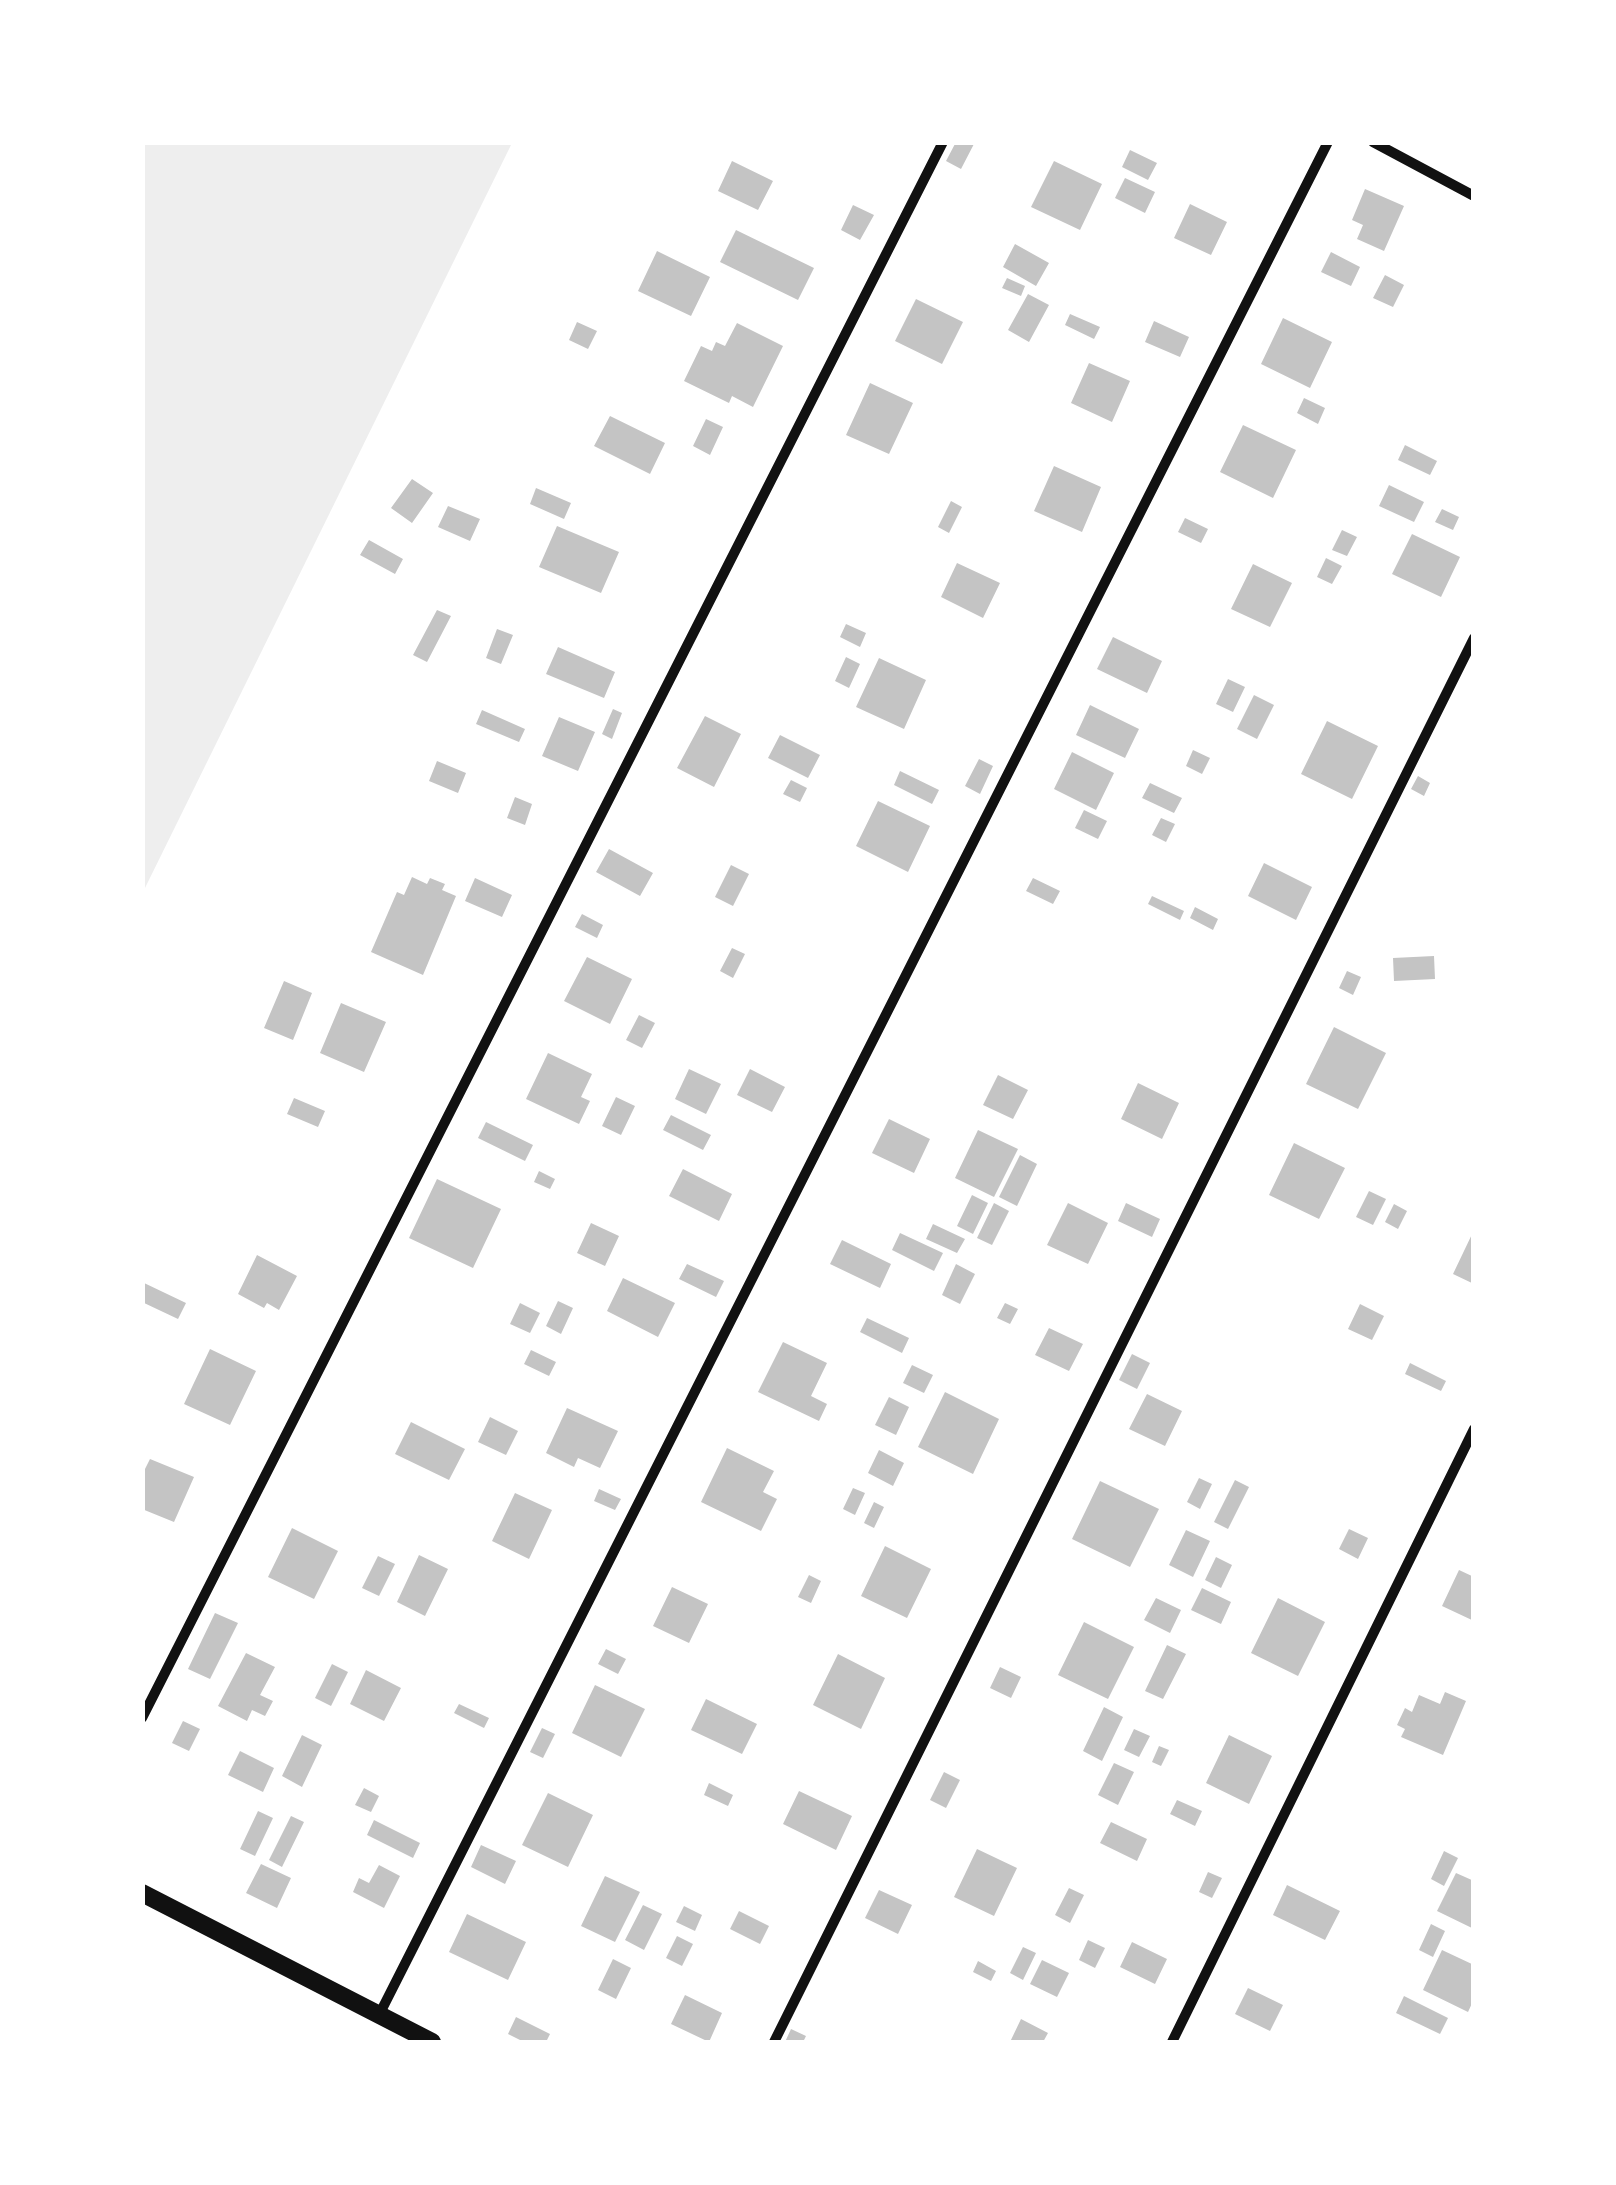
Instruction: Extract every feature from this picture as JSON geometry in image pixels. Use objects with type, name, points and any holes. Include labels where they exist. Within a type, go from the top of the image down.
[{"type":"street","points":[[142,1718],[942,142]]},
{"type":"street","points":[[378,2015],[1328,142]]},
{"type":"street","points":[[1373,142],[1474,196]]},
{"type":"street","points":[[774,2042],[1474,638]]},
{"type":"street","points":[[1172,2042],[1474,1430]]},
{"type":"street","points":[[142,1894],[432,2042]]},
{"type":"shaded area","points":[[142,143],[512,143],[143,892]]},
{"type":"building","points":[[956,142],[975,142],[961,169],[946,161]]},
{"type":"building","points":[[1130,150],[1157,163],[1148,180],[1122,167]]},
{"type":"building","points":[[732,161],[773,181],[758,210],[718,191]]},
{"type":"building","points":[[1054,161],[1102,184],[1080,230],[1031,207]]},
{"type":"building","points":[[1125,178],[1155,192],[1145,213],[1115,198]]},
{"type":"building","points":[[1365,189],[1404,206],[1384,251],[1357,239],[1363,225],[1352,220]]},
{"type":"building","points":[[1190,204],[1227,222],[1211,255],[1174,238]]},
{"type":"building","points":[[853,205],[874,215],[860,240],[841,230]]},
{"type":"building","points":[[736,230],[814,268],[798,300],[720,262]]},
{"type":"building","points":[[1015,244],[1049,263],[1036,286],[1003,267]]},
{"type":"building","points":[[657,251],[710,277],[691,316],[638,291]]},
{"type":"building","points":[[1331,252],[1360,267],[1351,286],[1321,272]]},
{"type":"building","points":[[1385,275],[1404,285],[1393,307],[1373,298]]},
{"type":"building","points":[[1007,278],[1025,286],[1021,296],[1002,288]]},
{"type":"building","points":[[1028,294],[1049,305],[1029,342],[1008,330]]},
{"type":"building","points":[[916,299],[963,322],[942,364],[895,341]]},
{"type":"building","points":[[1070,314],[1100,327],[1094,339],[1065,325]]},
{"type":"building","points":[[1283,318],[1332,342],[1310,388],[1261,364]]},
{"type":"building","points":[[1154,321],[1189,337],[1180,357],[1145,342]]},
{"type":"building","points":[[577,322],[597,331],[588,349],[569,340]]},
{"type":"building","points":[[737,323],[783,346],[753,407],[732,396],[729,403],[684,381],[701,346],[712,351],[716,342],[725,346]]},
{"type":"building","points":[[1089,363],[1130,381],[1112,422],[1071,403]]},
{"type":"building","points":[[870,383],[913,403],[889,454],[846,435]]},
{"type":"building","points":[[1304,398],[1325,408],[1318,424],[1297,413]]},
{"type":"building","points":[[610,416],[665,443],[650,474],[594,446]]},
{"type":"building","points":[[706,419],[723,427],[710,455],[693,446]]},
{"type":"building","points":[[1243,425],[1296,450],[1273,498],[1220,472]]},
{"type":"building","points":[[1405,445],[1437,461],[1430,475],[1398,460]]},
{"type":"building","points":[[1054,466],[1101,487],[1082,532],[1034,511]]},
{"type":"building","points":[[412,479],[433,493],[412,523],[391,508]]},
{"type":"building","points":[[1389,485],[1424,502],[1414,522],[1379,506]]},
{"type":"building","points":[[536,488],[571,503],[564,519],[530,504]]},
{"type":"building","points":[[951,501],[962,507],[949,533],[938,527]]},
{"type":"building","points":[[448,506],[480,519],[470,541],[438,527]]},
{"type":"building","points":[[1442,509],[1459,517],[1453,530],[1435,522]]},
{"type":"building","points":[[1185,518],[1208,529],[1201,543],[1178,532]]},
{"type":"building","points":[[557,526],[619,552],[601,593],[539,567]]},
{"type":"building","points":[[1342,530],[1357,537],[1347,556],[1332,550]]},
{"type":"building","points":[[1412,534],[1460,557],[1441,597],[1392,574]]},
{"type":"building","points":[[369,540],[403,559],[395,574],[360,555]]},
{"type":"building","points":[[1326,558],[1342,566],[1332,584],[1317,577]]},
{"type":"building","points":[[957,563],[1000,583],[983,618],[941,597]]},
{"type":"building","points":[[1253,564],[1292,583],[1270,627],[1231,609]]},
{"type":"building","points":[[437,610],[451,616],[427,662],[413,655]]},
{"type":"building","points":[[846,624],[866,633],[860,647],[840,637]]},
{"type":"building","points":[[497,629],[513,635],[501,664],[486,658]]},
{"type":"building","points":[[1113,637],[1162,661],[1147,693],[1097,669]]},
{"type":"building","points":[[558,647],[615,672],[604,698],[546,674]]},
{"type":"building","points":[[846,657],[860,664],[849,688],[835,681]]},
{"type":"building","points":[[879,658],[926,680],[904,729],[856,707]]},
{"type":"building","points":[[1228,679],[1245,687],[1233,712],[1216,704]]},
{"type":"building","points":[[1254,695],[1274,705],[1257,739],[1237,729]]},
{"type":"building","points":[[1090,705],[1139,729],[1125,758],[1076,735]]},
{"type":"building","points":[[613,709],[622,713],[612,739],[602,734]]},
{"type":"building","points":[[482,710],[525,729],[519,742],[476,724]]},
{"type":"building","points":[[705,716],[741,734],[714,787],[677,768]]},
{"type":"building","points":[[559,717],[595,732],[578,771],[542,756]]},
{"type":"building","points":[[1327,721],[1378,746],[1352,799],[1301,774]]},
{"type":"building","points":[[780,735],[820,755],[808,778],[768,758]]},
{"type":"building","points":[[1193,750],[1210,758],[1202,774],[1186,766]]},
{"type":"building","points":[[1072,752],[1114,773],[1096,810],[1054,789]]},
{"type":"building","points":[[979,759],[993,766],[980,794],[965,786]]},
{"type":"building","points":[[437,761],[466,773],[458,793],[429,781]]},
{"type":"building","points":[[900,771],[939,790],[932,804],[894,785]]},
{"type":"building","points":[[1418,776],[1430,783],[1424,796],[1411,789]]},
{"type":"building","points":[[791,780],[807,788],[800,802],[783,794]]},
{"type":"building","points":[[1150,783],[1182,798],[1174,813],[1142,798]]},
{"type":"building","points":[[515,797],[532,804],[525,825],[507,818]]},
{"type":"building","points":[[878,801],[930,826],[908,872],[856,846]]},
{"type":"building","points":[[1084,810],[1107,821],[1098,839],[1075,828]]},
{"type":"building","points":[[1161,818],[1175,824],[1166,842],[1152,835]]},
{"type":"building","points":[[609,849],[653,873],[640,896],[596,872]]},
{"type":"building","points":[[1264,863],[1312,887],[1296,920],[1248,896]]},
{"type":"building","points":[[731,865],[749,874],[733,906],[715,897]]},
{"type":"building","points":[[412,877],[427,884],[430,878],[445,884],[442,890],[456,896],[423,975],[371,952],[397,892],[404,895]]},
{"type":"building","points":[[475,878],[512,895],[502,917],[465,901]]},
{"type":"building","points":[[1033,878],[1060,891],[1053,904],[1026,891]]},
{"type":"building","points":[[1152,896],[1184,911],[1180,920],[1148,904]]},
{"type":"building","points":[[1195,907],[1218,919],[1213,930],[1190,918]]},
{"type":"building","points":[[582,914],[603,925],[597,938],[575,927]]},
{"type":"building","points":[[732,948],[745,954],[733,978],[720,971]]},
{"type":"building","points":[[1434,956],[1435,979],[1394,981],[1393,958]]},
{"type":"building","points":[[587,957],[632,979],[610,1024],[564,1001]]},
{"type":"building","points":[[1347,971],[1361,977],[1353,995],[1339,988]]},
{"type":"building","points":[[284,981],[312,993],[293,1040],[264,1028]]},
{"type":"building","points":[[341,1003],[386,1022],[364,1072],[320,1053]]},
{"type":"building","points":[[639,1015],[655,1023],[642,1048],[626,1040]]},
{"type":"building","points":[[1334,1027],[1386,1053],[1358,1109],[1306,1084]]},
{"type":"building","points":[[548,1053],[592,1074],[581,1097],[590,1101],[579,1124],[526,1099]]},
{"type":"building","points":[[689,1069],[721,1084],[706,1114],[675,1099]]},
{"type":"building","points":[[750,1069],[785,1087],[772,1112],[737,1095]]},
{"type":"building","points":[[998,1075],[1028,1090],[1013,1119],[983,1105]]},
{"type":"building","points":[[1138,1083],[1179,1103],[1162,1139],[1121,1119]]},
{"type":"building","points":[[616,1097],[635,1106],[621,1135],[602,1126]]},
{"type":"building","points":[[294,1098],[325,1111],[318,1127],[287,1114]]},
{"type":"building","points":[[671,1115],[711,1135],[703,1150],[663,1130]]},
{"type":"building","points":[[889,1119],[930,1139],[914,1173],[872,1153]]},
{"type":"building","points":[[486,1122],[533,1145],[525,1161],[478,1138]]},
{"type":"building","points":[[978,1130],[1018,1149],[994,1197],[955,1178]]},
{"type":"building","points":[[1294,1143],[1345,1168],[1319,1219],[1269,1195]]},
{"type":"building","points":[[1020,1155],[1037,1164],[1017,1206],[999,1197]]},
{"type":"building","points":[[683,1169],[732,1194],[719,1221],[669,1196]]},
{"type":"building","points":[[539,1171],[555,1179],[550,1189],[534,1182]]},
{"type":"building","points":[[437,1179],[501,1209],[473,1268],[409,1238]]},
{"type":"building","points":[[1369,1191],[1386,1199],[1373,1225],[1356,1217]]},
{"type":"building","points":[[972,1195],[988,1203],[973,1234],[957,1226]]},
{"type":"building","points":[[994,1203],[1009,1211],[992,1245],[977,1238]]},
{"type":"building","points":[[1068,1203],[1108,1223],[1088,1264],[1047,1245]]},
{"type":"building","points":[[1126,1203],[1160,1219],[1152,1237],[1118,1221]]},
{"type":"building","points":[[1394,1204],[1407,1211],[1398,1229],[1385,1222]]},
{"type":"building","points":[[591,1223],[619,1236],[605,1266],[577,1253]]},
{"type":"building","points":[[933,1224],[965,1239],[957,1253],[926,1239]]},
{"type":"building","points":[[1474,1230],[1474,1284],[1453,1274]]},
{"type":"building","points":[[900,1233],[943,1253],[934,1271],[892,1250]]},
{"type":"building","points":[[842,1240],[891,1264],[880,1288],[830,1264]]},
{"type":"building","points":[[257,1255],[297,1276],[279,1310],[267,1303],[264,1308],[238,1294]]},
{"type":"building","points":[[687,1264],[724,1281],[716,1297],[679,1279]]},
{"type":"building","points":[[956,1264],[975,1274],[960,1304],[942,1295]]},
{"type":"building","points":[[623,1278],[675,1303],[658,1337],[607,1311]]},
{"type":"building","points":[[142,1282],[186,1303],[178,1319],[142,1302]]},
{"type":"building","points":[[558,1301],[573,1308],[561,1334],[546,1326]]},
{"type":"building","points":[[520,1303],[540,1313],[530,1333],[510,1324]]},
{"type":"building","points":[[1005,1303],[1018,1309],[1010,1324],[997,1318]]},
{"type":"building","points":[[1360,1304],[1384,1316],[1372,1340],[1348,1329]]},
{"type":"building","points":[[867,1318],[909,1338],[902,1353],[860,1332]]},
{"type":"building","points":[[1049,1328],[1083,1344],[1069,1371],[1035,1355]]},
{"type":"building","points":[[783,1342],[827,1363],[811,1396],[827,1404],[819,1421],[758,1392]]},
{"type":"building","points":[[210,1349],[256,1371],[230,1425],[184,1404]]},
{"type":"building","points":[[531,1350],[556,1362],[549,1376],[524,1364]]},
{"type":"building","points":[[1132,1354],[1150,1363],[1137,1389],[1119,1380]]},
{"type":"building","points":[[1410,1363],[1446,1381],[1441,1391],[1405,1374]]},
{"type":"building","points":[[912,1365],[933,1375],[924,1393],[903,1383]]},
{"type":"building","points":[[945,1392],[999,1419],[973,1474],[918,1447]]},
{"type":"building","points":[[1147,1394],[1182,1411],[1165,1446],[1129,1429]]},
{"type":"building","points":[[889,1397],[909,1407],[896,1435],[875,1425]]},
{"type":"building","points":[[567,1408],[618,1431],[600,1468],[578,1458],[574,1467],[546,1453]]},
{"type":"building","points":[[490,1417],[518,1431],[506,1455],[478,1442]]},
{"type":"building","points":[[411,1422],[465,1449],[449,1480],[395,1454]]},
{"type":"building","points":[[727,1448],[774,1471],[763,1492],[777,1499],[761,1531],[701,1502]]},
{"type":"building","points":[[879,1450],[904,1463],[893,1486],[868,1473]]},
{"type":"building","points":[[150,1459],[194,1477],[174,1522],[142,1509],[142,1475]]},
{"type":"building","points":[[1199,1478],[1212,1484],[1200,1509],[1187,1502]]},
{"type":"building","points":[[1235,1480],[1249,1487],[1228,1529],[1214,1522]]},
{"type":"building","points":[[1100,1481],[1159,1509],[1130,1567],[1072,1539]]},
{"type":"building","points":[[853,1488],[865,1493],[855,1515],[843,1509]]},
{"type":"building","points":[[599,1489],[621,1499],[615,1510],[594,1501]]},
{"type":"building","points":[[515,1493],[552,1510],[529,1559],[492,1541]]},
{"type":"building","points":[[874,1502],[884,1507],[874,1528],[864,1523]]},
{"type":"building","points":[[292,1528],[338,1551],[314,1599],[268,1577]]},
{"type":"building","points":[[1349,1529],[1368,1538],[1358,1559],[1339,1549]]},
{"type":"building","points":[[1186,1530],[1210,1541],[1193,1577],[1169,1565]]},
{"type":"building","points":[[885,1546],[931,1569],[907,1618],[861,1596]]},
{"type":"building","points":[[419,1555],[448,1569],[425,1616],[397,1602]]},
{"type":"building","points":[[378,1556],[395,1564],[379,1596],[362,1588]]},
{"type":"building","points":[[1216,1557],[1232,1565],[1221,1588],[1205,1580]]},
{"type":"building","points":[[1459,1570],[1474,1577],[1474,1621],[1442,1606]]},
{"type":"building","points":[[809,1575],[821,1581],[811,1603],[798,1597]]},
{"type":"building","points":[[672,1587],[708,1604],[689,1643],[653,1626]]},
{"type":"building","points":[[1202,1588],[1231,1602],[1221,1624],[1191,1610]]},
{"type":"building","points":[[1156,1598],[1181,1610],[1170,1633],[1144,1620]]},
{"type":"building","points":[[1278,1598],[1325,1622],[1298,1676],[1251,1653]]},
{"type":"building","points":[[215,1613],[238,1623],[210,1679],[188,1669]]},
{"type":"building","points":[[1084,1622],[1134,1647],[1108,1699],[1058,1675]]},
{"type":"building","points":[[1167,1645],[1186,1654],[1163,1699],[1145,1691]]},
{"type":"building","points":[[606,1649],[626,1659],[618,1674],[598,1664]]},
{"type":"building","points":[[246,1653],[275,1667],[260,1695],[273,1701],[265,1716],[252,1710],[247,1721],[218,1706]]},
{"type":"building","points":[[838,1654],[885,1678],[861,1729],[813,1705]]},
{"type":"building","points":[[332,1664],[348,1672],[331,1706],[315,1698]]},
{"type":"building","points":[[1000,1667],[1021,1677],[1011,1698],[990,1688]]},
{"type":"building","points":[[366,1670],[401,1688],[384,1721],[350,1704]]},
{"type":"building","points":[[595,1685],[645,1709],[621,1757],[572,1733]]},
{"type":"building","points":[[1445,1692],[1466,1701],[1443,1755],[1401,1737],[1405,1729],[1397,1725],[1405,1708],[1412,1712],[1419,1695],[1440,1704]]},
{"type":"building","points":[[706,1699],[757,1724],[742,1754],[691,1730]]},
{"type":"building","points":[[459,1704],[489,1718],[484,1728],[454,1713]]},
{"type":"building","points":[[1104,1707],[1123,1717],[1102,1761],[1083,1751]]},
{"type":"building","points":[[183,1721],[200,1729],[189,1751],[172,1743]]},
{"type":"building","points":[[542,1728],[555,1734],[543,1758],[530,1752]]},
{"type":"building","points":[[1134,1729],[1150,1736],[1139,1757],[1124,1750]]},
{"type":"building","points":[[302,1735],[322,1745],[302,1787],[282,1776]]},
{"type":"building","points":[[1229,1735],[1272,1756],[1249,1804],[1206,1783]]},
{"type":"building","points":[[1159,1746],[1169,1750],[1161,1766],[1152,1762]]},
{"type":"building","points":[[240,1751],[274,1768],[263,1792],[228,1775]]},
{"type":"building","points":[[1114,1763],[1134,1772],[1118,1805],[1098,1795]]},
{"type":"building","points":[[944,1772],[960,1780],[946,1808],[930,1800]]},
{"type":"building","points":[[709,1783],[733,1795],[728,1806],[704,1795]]},
{"type":"building","points":[[364,1788],[379,1796],[371,1812],[355,1805]]},
{"type":"building","points":[[799,1791],[852,1816],[836,1850],[783,1824]]},
{"type":"building","points":[[548,1793],[593,1815],[568,1867],[522,1845]]},
{"type":"building","points":[[1177,1800],[1202,1811],[1195,1826],[1170,1814]]},
{"type":"building","points":[[258,1811],[273,1818],[255,1856],[240,1849]]},
{"type":"building","points":[[291,1816],[304,1822],[282,1867],[269,1860]]},
{"type":"building","points":[[374,1820],[420,1843],[413,1858],[367,1835]]},
{"type":"building","points":[[1111,1822],[1147,1839],[1137,1861],[1100,1843]]},
{"type":"building","points":[[481,1845],[516,1861],[505,1884],[471,1867]]},
{"type":"building","points":[[977,1849],[1017,1868],[994,1916],[954,1897]]},
{"type":"building","points":[[1444,1851],[1458,1858],[1444,1886],[1431,1879]]},
{"type":"building","points":[[261,1864],[291,1878],[277,1908],[246,1893]]},
{"type":"building","points":[[379,1865],[400,1876],[384,1908],[353,1892],[359,1878],[369,1883]]},
{"type":"building","points":[[1208,1872],[1222,1878],[1212,1898],[1199,1892]]},
{"type":"building","points":[[1456,1873],[1474,1881],[1474,1929],[1437,1911]]},
{"type":"building","points":[[605,1876],[640,1892],[615,1942],[581,1926]]},
{"type":"building","points":[[1287,1885],[1340,1911],[1325,1940],[1273,1915]]},
{"type":"building","points":[[1069,1888],[1084,1895],[1070,1923],[1055,1915]]},
{"type":"building","points":[[879,1890],[912,1905],[898,1934],[865,1918]]},
{"type":"building","points":[[643,1905],[662,1914],[644,1950],[625,1940]]},
{"type":"building","points":[[684,1906],[702,1915],[695,1931],[676,1922]]},
{"type":"building","points":[[739,1911],[769,1926],[760,1944],[730,1929]]},
{"type":"building","points":[[467,1914],[526,1942],[508,1980],[449,1952]]},
{"type":"building","points":[[1431,1924],[1445,1931],[1433,1957],[1419,1950]]},
{"type":"building","points":[[677,1936],[693,1944],[682,1966],[666,1958]]},
{"type":"building","points":[[1088,1940],[1105,1948],[1095,1968],[1079,1960]]},
{"type":"building","points":[[1132,1942],[1167,1959],[1155,1984],[1120,1967]]},
{"type":"building","points":[[1023,1947],[1036,1953],[1023,1980],[1010,1973]]},
{"type":"building","points":[[1442,1950],[1474,1965],[1474,1999],[1468,2012],[1423,1990]]},
{"type":"building","points":[[613,1959],[631,1968],[616,1999],[598,1990]]},
{"type":"building","points":[[1042,1960],[1069,1973],[1057,1997],[1030,1984]]},
{"type":"building","points":[[978,1961],[996,1971],[991,1981],[973,1972]]},
{"type":"building","points":[[1248,1988],[1283,2005],[1270,2031],[1235,2014]]},
{"type":"building","points":[[685,1995],[722,2013],[709,2042],[671,2024]]},
{"type":"building","points":[[1404,1996],[1448,2018],[1440,2034],[1396,2013]]},
{"type":"building","points":[[516,2017],[550,2034],[546,2042],[524,2042],[508,2034]]},
{"type":"building","points":[[1021,2019],[1048,2033],[1043,2042],[1010,2042]]},
{"type":"building","points":[[791,2029],[806,2036],[803,2042],[785,2042]]}]
